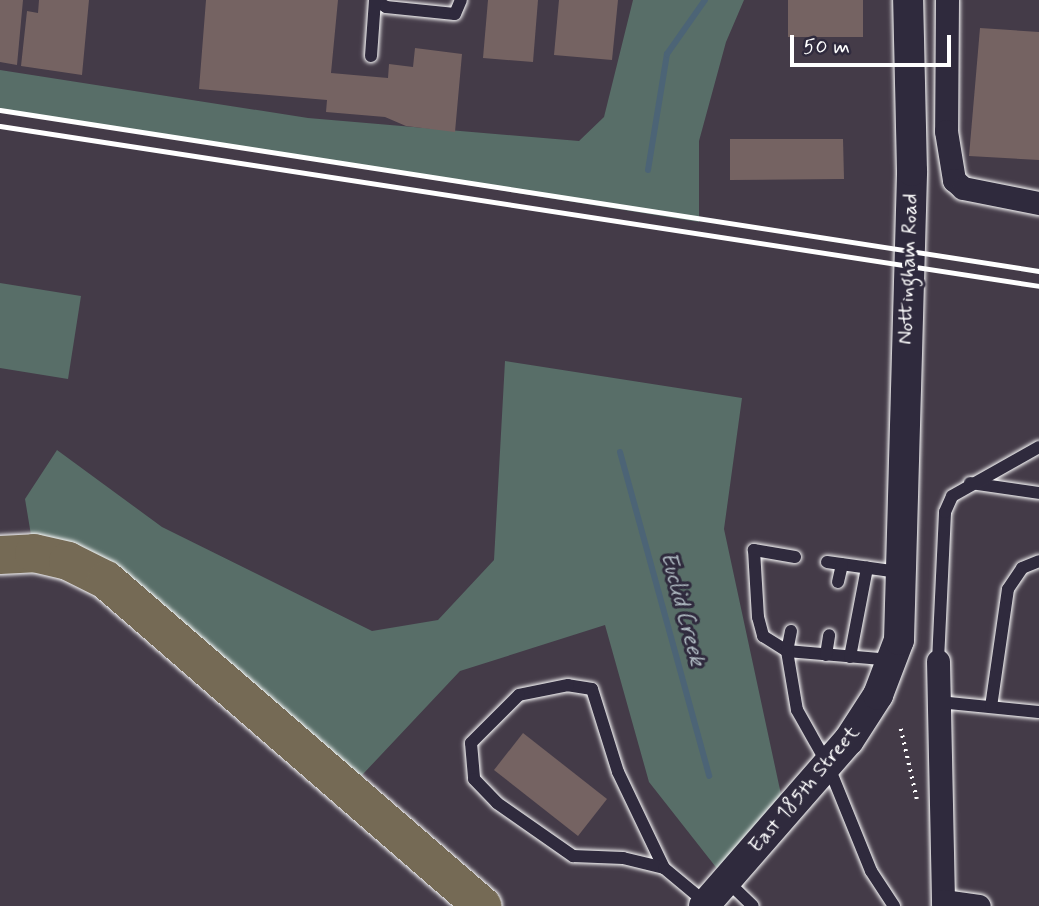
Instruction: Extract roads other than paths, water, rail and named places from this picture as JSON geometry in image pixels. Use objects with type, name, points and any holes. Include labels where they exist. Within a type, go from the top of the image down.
[{"type":"highway","points":[[0,555],[34,553],[68,561],[106,580],[482,906]]},
{"type":"highway","points":[[428,859],[460,906]]},
{"type":"street","name":"Nottingham Road","points":[[899,538],[912,171],[908,0]]},
{"type":"street","points":[[947,0],[946,131],[954,180],[963,188],[1039,203]]},
{"type":"street","name":"East 185th Street","points":[[705,905],[828,765],[878,695],[899,640],[899,538]]},
{"type":"street","points":[[938,661],[943,903],[979,906]]},
{"type":"lane","points":[[371,56],[375,0],[386,6],[455,14],[461,0]]},
{"type":"lane","points":[[938,661],[946,512],[952,496],[1039,447]]},
{"type":"lane","points":[[970,484],[1039,493]]},
{"type":"lane","points":[[795,557],[754,550],[763,635],[787,651],[891,660]]},
{"type":"lane","points":[[827,562],[898,572]]},
{"type":"lane","points":[[990,707],[1008,589],[1023,568],[1039,562]]},
{"type":"lane","points":[[838,582],[842,564]]},
{"type":"lane","points":[[850,657],[867,568]]},
{"type":"lane","points":[[791,631],[787,651],[797,710],[828,765],[871,871],[894,906]]},
{"type":"lane","points":[[826,655],[829,635]]},
{"type":"lane","points":[[664,868],[624,859],[573,856],[497,803],[474,779],[471,743],[520,695],[568,685],[592,689],[618,772],[664,868],[705,905]]},
{"type":"lane","points":[[939,702],[1039,712]]},
{"type":"lane","points":[[726,880],[753,906]]},
{"type":"waterway","name":"Euclid Creek","points":[[648,170],[667,54],[705,0]]},
{"type":"waterway","name":"Euclid Creek","points":[[620,452],[709,776]]},
{"type":"railway","points":[[0,110],[1039,271]]},
{"type":"railway","points":[[0,126],[1039,286]]}]
